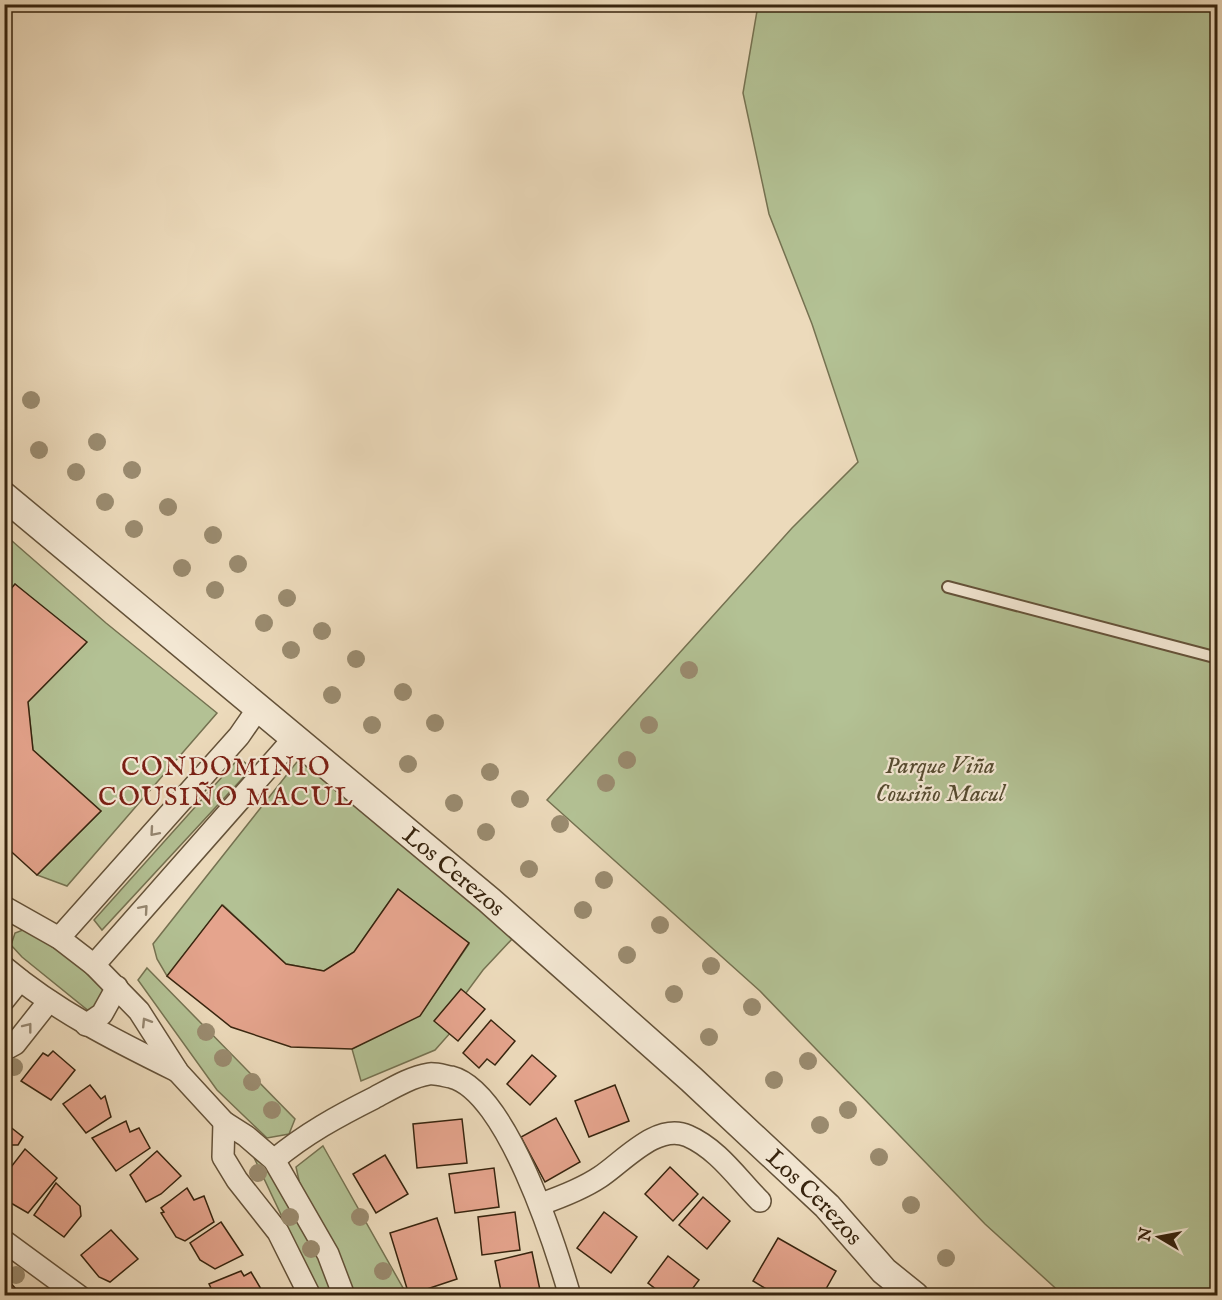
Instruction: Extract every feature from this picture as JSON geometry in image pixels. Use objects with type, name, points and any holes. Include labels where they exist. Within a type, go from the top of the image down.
[{"type":"street","name":"Los Cerezos","points":[[4,496],[489,900],[691,1079],[827,1206],[884,1271],[915,1296]]},
{"type":"street","points":[[59,938],[239,736],[260,707]]},
{"type":"street","points":[[94,965],[295,737]]},
{"type":"street","points":[[9,914],[59,938],[94,965],[139,1011],[178,1072],[224,1122],[246,1136],[274,1160],[328,1254],[344,1296]]},
{"type":"street","points":[[4,1000],[12,973],[86,1025],[178,1072]]},
{"type":"street","points":[[86,1025],[102,1014],[117,987]]},
{"type":"street","points":[[4,1050],[15,1044],[49,1001]]},
{"type":"street","points":[[274,1160],[320,1126],[399,1085],[430,1074],[454,1077],[480,1095],[519,1157],[541,1204],[570,1296]]},
{"type":"street","points":[[224,1122],[223,1157],[237,1180],[279,1232],[310,1296]]},
{"type":"street","points":[[541,1204],[598,1178],[648,1142],[679,1132],[695,1140],[720,1159],[760,1201]]},
{"type":"street","points":[[4,1241],[79,1296]]},
{"type":"street","name":"Los Cerezos","points":[[884,1271],[897,1296]]},
{"type":"lane","points":[[948,587],[1218,658]]},
{"type":"green space","name":"Parque Viña Cousiño Macul","points":[[758,5],[1217,5],[1217,1295],[1063,1295],[985,1224],[760,991],[547,800],[792,528],[858,462],[812,324],[769,214],[743,93]]},
{"type":"green space","points":[[4,534],[106,623],[217,713],[67,886],[37,875],[101,811],[33,750],[28,702],[85,644],[15,584],[5,597]]},
{"type":"green space","points":[[304,753],[513,938],[483,970],[460,1001],[452,1031],[435,1050],[361,1081],[352,1049],[420,1015],[469,944],[398,889],[354,952],[324,971],[286,964],[223,905],[167,976],[157,959],[153,944]]},
{"type":"green space","points":[[239,758],[252,768],[102,930],[94,920]]},
{"type":"green space","points":[[28,928],[107,987],[106,1001],[90,1012],[22,957],[11,945],[15,933]]},
{"type":"green space","points":[[147,968],[295,1119],[289,1134],[267,1138],[217,1090],[138,980]]},
{"type":"green space","points":[[323,1146],[407,1295],[356,1295],[300,1185],[296,1167]]},
{"type":"green space","points":[[256,1148],[341,1295],[319,1295],[250,1149]]},
{"type":"building","points":[[15,584],[87,642],[28,702],[33,750],[101,811],[37,875],[4,845],[4,597]]},
{"type":"building","points":[[398,889],[469,943],[420,1016],[352,1049],[291,1047],[231,1027],[167,976],[222,905],[286,964],[324,971],[354,952]]},
{"type":"building","points":[[461,989],[485,1009],[458,1041],[434,1021]]},
{"type":"building","points":[[491,1020],[515,1041],[495,1065],[487,1059],[479,1068],[463,1053]]},
{"type":"building","points":[[53,1051],[75,1070],[51,1100],[21,1081],[43,1053],[48,1056]]},
{"type":"building","points":[[532,1055],[556,1076],[530,1105],[507,1084]]},
{"type":"building","points":[[90,1085],[101,1099],[105,1096],[111,1117],[86,1133],[63,1104]]},
{"type":"building","points":[[615,1085],[629,1121],[589,1137],[575,1101]]},
{"type":"building","points":[[556,1118],[580,1162],[545,1182],[521,1137]]},
{"type":"building","points":[[462,1119],[467,1163],[417,1168],[413,1124]]},
{"type":"building","points":[[126,1121],[130,1132],[139,1128],[150,1148],[116,1171],[92,1138]]},
{"type":"building","points":[[4,1122],[23,1137],[18,1145],[10,1145],[4,1157]]},
{"type":"building","points":[[25,1149],[57,1178],[28,1213],[4,1199],[4,1176]]},
{"type":"building","points":[[157,1151],[181,1176],[161,1194],[146,1202],[130,1175]]},
{"type":"building","points":[[385,1155],[408,1194],[376,1213],[353,1174]]},
{"type":"building","points":[[670,1167],[698,1194],[673,1221],[645,1194]]},
{"type":"building","points":[[494,1168],[499,1207],[455,1213],[449,1174]]},
{"type":"building","points":[[56,1183],[80,1206],[81,1216],[64,1237],[34,1215]]},
{"type":"building","points":[[187,1188],[194,1200],[204,1196],[214,1222],[185,1241],[176,1237],[161,1213],[164,1212],[161,1208]]},
{"type":"building","points":[[703,1197],[730,1221],[707,1249],[679,1225]]},
{"type":"building","points":[[515,1212],[520,1250],[482,1255],[478,1217]]},
{"type":"building","points":[[604,1212],[637,1237],[611,1273],[577,1248]]},
{"type":"building","points":[[437,1218],[457,1279],[409,1295],[390,1233]]},
{"type":"building","points":[[221,1222],[243,1255],[215,1269],[200,1260],[190,1243]]},
{"type":"building","points":[[111,1230],[138,1259],[110,1282],[99,1277],[81,1255]]},
{"type":"building","points":[[778,1238],[836,1271],[822,1296],[778,1296],[753,1281]]},
{"type":"building","points":[[532,1252],[540,1290],[502,1296],[495,1261]]},
{"type":"building","points":[[668,1256],[699,1280],[687,1296],[665,1296],[648,1283]]},
{"type":"building","points":[[241,1271],[244,1276],[251,1272],[261,1289],[262,1296],[215,1296],[209,1284]]},
{"type":"building","points":[[4,1276],[17,1290],[12,1296],[4,1296]]},
{"type":"district","name":"CONDOMINIO COUSIÑO MACUL","points":[[226,781]]}]
